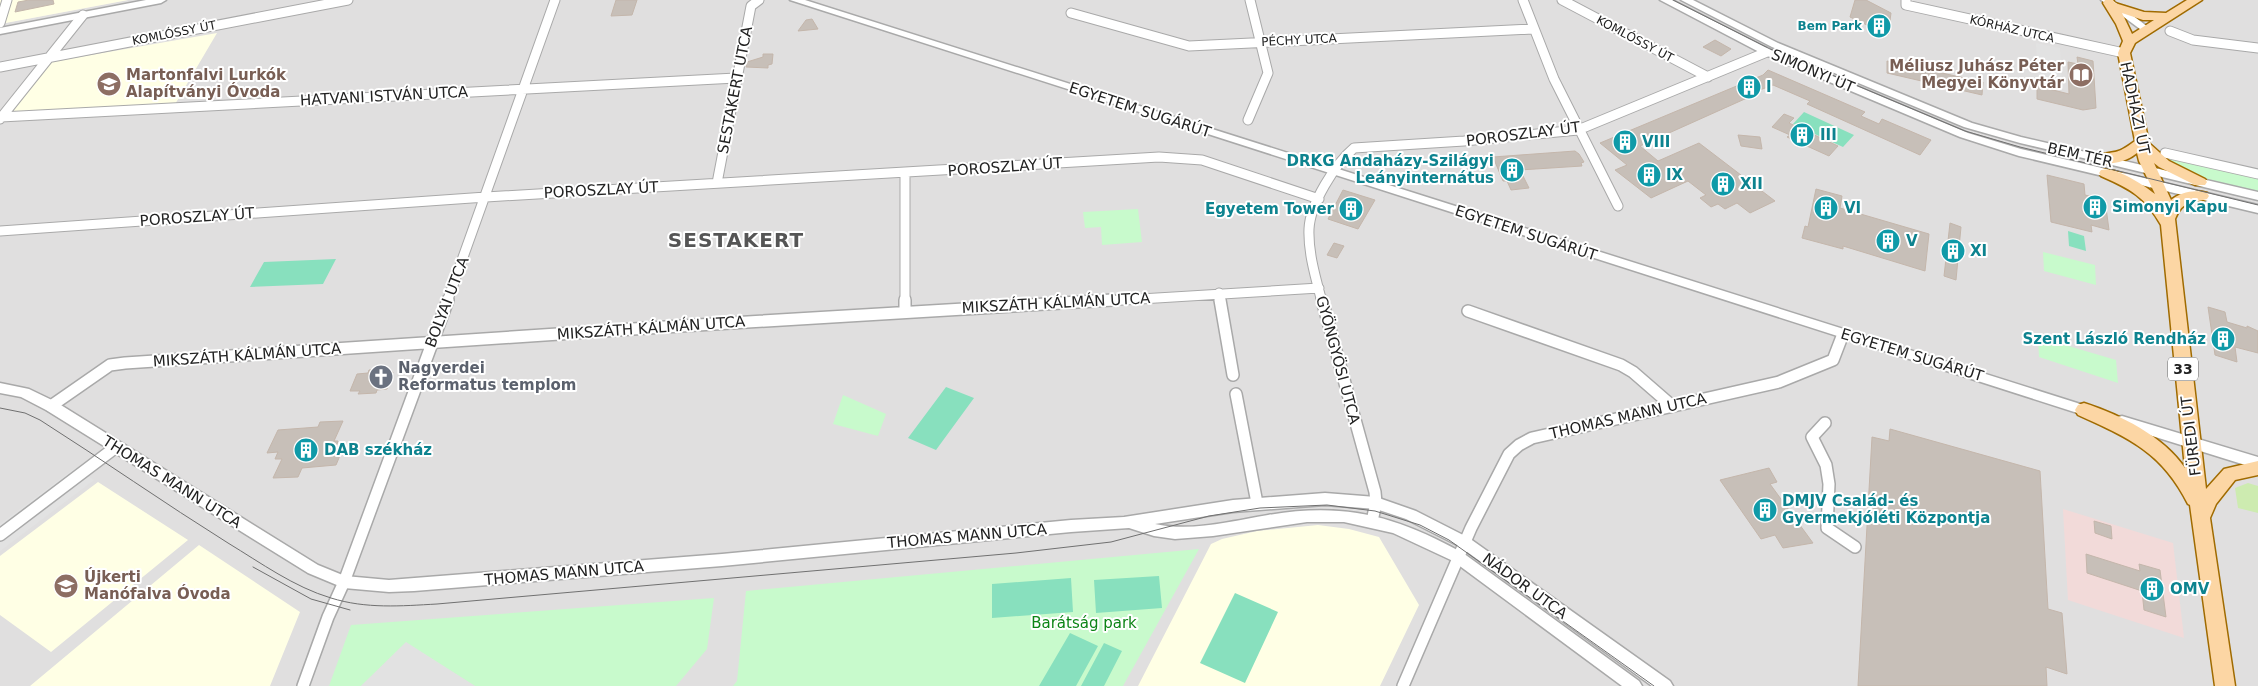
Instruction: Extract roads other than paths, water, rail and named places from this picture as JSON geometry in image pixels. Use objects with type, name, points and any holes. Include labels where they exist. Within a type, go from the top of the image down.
[{"type":"main road","name":"HADHÁZI ÚT","points":[[2158,185],[2141,143],[2126,47],[2147,30],[2196,0]]},
{"type":"main road","points":[[2109,3],[2122,24],[2126,47]]},
{"type":"main road","points":[[2109,3],[2143,16],[2168,17]]},
{"type":"main road","points":[[2100,159],[2123,157],[2141,143],[2164,164],[2201,189],[2180,200],[2166,222]]},
{"type":"main road","points":[[2106,174],[2138,189],[2152,200],[2162,211],[2166,222]]},
{"type":"main road","name":"FÜREDI ÚT","points":[[2158,185],[2166,207],[2166,222],[2191,442],[2225,686]]},
{"type":"main road","points":[[2084,410],[2136,433],[2163,452],[2187,483],[2202,517]]},
{"type":"main road","points":[[2202,517],[2208,500],[2230,474],[2258,468]]},
{"type":"street","points":[[0,23],[7,0]]},
{"type":"street","points":[[0,31],[161,0]]},
{"type":"street","name":"KOMLÓSSY ÚT","points":[[0,67],[348,0]]},
{"type":"street","name":"BOLYAI UTCA","points":[[303,686],[328,617],[344,582],[486,197],[555,0]]},
{"type":"street","name":"SESTAKERT UTCA","points":[[717,183],[751,6],[759,0]]},
{"type":"street","name":"EGYETEM SUGÁRÚT","points":[[794,0],[1843,334],[2258,463]]},
{"type":"street","points":[[1248,120],[1268,73],[1250,0]]},
{"type":"street","points":[[1522,0],[1532,29],[1578,130],[1618,206]]},
{"type":"street","name":"KOMLÓSSY ÚT","points":[[1562,0],[1708,77]]},
{"type":"street","name":"SIMONYI ÚT","points":[[1665,0],[1767,52],[1964,134]]},
{"type":"street","name":"SIMONYI ÚT","points":[[1686,0],[1775,45],[1934,112]]},
{"type":"street","name":"KÓRHÁZ UTCA","points":[[1906,0],[1906,5],[2126,47]]},
{"type":"street","points":[[2109,3],[2147,30]]},
{"type":"street","name":"PÉCHY UTCA","points":[[1071,13],[1178,45],[1190,46],[1532,29]]},
{"type":"street","points":[[1,118],[83,15]]},
{"type":"street","points":[[2170,31],[2193,40],[2258,48]]},
{"type":"street","name":"POROSZLAY ÚT","points":[[1354,148],[1464,141],[1578,130],[1767,52]]},
{"type":"street","name":"HATVANI ISTVÁN UTCA","points":[[1,118],[524,88],[736,78]]},
{"type":"street","name":"BEM TÉR","points":[[1934,112],[2002,136],[2151,171],[2258,209]]},
{"type":"street","name":"BEM TÉR","points":[[1964,134],[2019,152],[2158,185],[2258,196]]},
{"type":"street","name":"GYÖNGYÖSI UTCA","points":[[1354,148],[1347,152],[1340,160],[1312,212],[1309,228],[1319,288],[1375,492],[1376,503],[1372,521]]},
{"type":"street","points":[[2165,153],[2258,174]]},
{"type":"street","name":"POROSZLAY ÚT","points":[[0,231],[486,197],[1159,157],[1202,160],[1319,199]]},
{"type":"street","points":[[905,312],[906,173]]},
{"type":"street","name":"MIKSZÁTH KÁLMÁN UTCA","points":[[51,406],[110,365],[125,362],[905,312],[1319,288]]},
{"type":"street","points":[[1219,293],[1233,375]]},
{"type":"street","points":[[1468,311],[1621,365],[1633,372],[1671,405]]},
{"type":"street","name":"THOMAS MANN UTCA","points":[[1403,686],[1464,542],[1509,454],[1519,444],[1532,438],[1779,382],[1833,360],[1843,334]]},
{"type":"street","points":[[0,388],[24,394],[51,406]]},
{"type":"street","points":[[1236,394],[1256,503]]},
{"type":"street","name":"THOMAS MANN UTCA","points":[[51,406],[313,570],[344,582],[389,586],[722,560],[1071,526],[1124,523],[1256,503],[1325,499],[1376,503]]},
{"type":"street","points":[[1825,423],[1812,437],[1826,465],[1829,484],[1827,528],[1854,547]]},
{"type":"street","points":[[0,535],[116,447]]},
{"type":"street","name":"NÁDOR UTCA","points":[[1376,503],[1411,515],[1464,542],[1665,686]]},
{"type":"street","name":"THOMAS MANN UTCA","points":[[1124,523],[1173,533],[1207,531],[1325,515],[1372,521]]},
{"type":"street","name":"NÁDOR UTCA","points":[[1372,521],[1422,538],[1458,557],[1634,686]]},
{"type":"tram line","points":[[1673,0],[1770,49],[1965,131],[2020,147],[2258,205]]},
{"type":"tram line","points":[[0,408],[25,413],[40,420],[204,528],[291,581],[331,598],[357,604],[384,606],[437,604],[1016,553],[1111,542],[1209,516],[1260,508],[1327,505],[1375,511],[1420,525],[1449,540],[1654,686]]},
{"type":"tram line","points":[[253,567],[311,599],[350,610]]},
{"type":"place","name":"Bem Park","points":[[1879,26]]},
{"type":"place","name":"Méliusz Juhász Péter Megyei Könyvtár","points":[[2081,75]]},
{"type":"place","name":"Martonfalvi Lurkók Alapítványi Óvoda","points":[[109,84]]},
{"type":"place","name":"I","points":[[1749,87]]},
{"type":"place","name":"III","points":[[1802,135]]},
{"type":"place","name":"VIII","points":[[1625,142]]},
{"type":"place","name":"DRKG Andaházy-Szilágyi Leányinternátus","points":[[1512,170]]},
{"type":"place","name":"IX","points":[[1649,175]]},
{"type":"place","name":"XII","points":[[1723,184]]},
{"type":"place","name":"Simonyi Kapu","points":[[2095,207]]},
{"type":"place","name":"VI","points":[[1826,208]]},
{"type":"place","name":"Egyetem Tower","points":[[1351,209]]},
{"type":"place","name":"V","points":[[1888,241]]},
{"type":"place","name":"XI","points":[[1953,251]]},
{"type":"place","name":"Szent László Rendház","points":[[2223,339]]},
{"type":"place","name":"Nagyerdei Reformatus templom","points":[[381,377]]},
{"type":"place","name":"DAB székház","points":[[306,450]]},
{"type":"place","name":"DMJV Család- és Gyermekjóléti Központja","points":[[1765,510]]},
{"type":"place","name":"Újkerti Manófalva Óvoda","points":[[66,586]]},
{"type":"place","name":"OMV","points":[[2152,589]]},
{"type":"district","name":"SESTAKERT","points":[[736,240]]},
{"type":"park label","name":"Barátság park","points":[[1084,623]]}]
